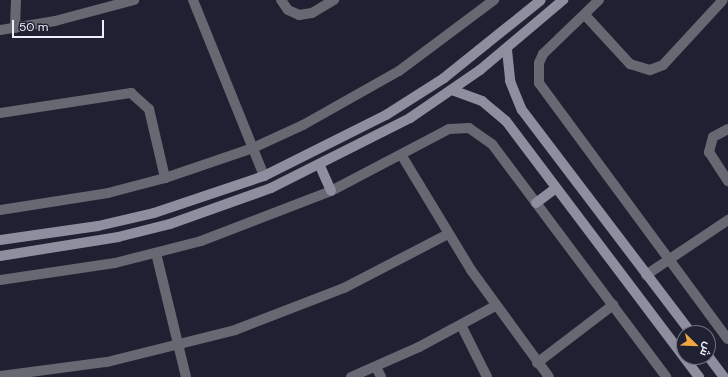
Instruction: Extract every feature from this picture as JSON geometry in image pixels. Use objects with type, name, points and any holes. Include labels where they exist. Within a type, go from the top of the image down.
[{"type":"street","points":[[15,28],[16,0]]},
{"type":"street","points":[[0,30],[15,28],[134,0]]},
{"type":"street","points":[[193,0],[264,176]]},
{"type":"street","points":[[281,0],[288,10],[299,15],[312,13],[334,0]]},
{"type":"street","points":[[0,210],[58,202],[165,178],[253,148],[338,107],[399,71],[494,0]]},
{"type":"street","points":[[0,240],[98,226],[154,213],[264,176],[386,115],[444,78],[541,0]]},
{"type":"street","points":[[0,256],[65,248],[170,224],[271,188],[320,166],[366,143],[452,90],[507,50],[563,0]]},
{"type":"street","points":[[599,0],[543,54],[537,73],[539,83],[728,339]]},
{"type":"street","points":[[585,14],[630,64],[650,70],[663,65],[723,0]]},
{"type":"street","points":[[507,50],[510,81],[522,110],[685,325]]},
{"type":"street","points":[[452,90],[467,94],[495,110],[699,377]]},
{"type":"street","points":[[0,113],[131,93],[149,109],[165,178]]},
{"type":"street","points":[[0,280],[74,271],[156,254],[245,226],[331,191],[402,156],[449,129],[473,130],[492,144],[666,377]]},
{"type":"street","points":[[728,129],[713,137],[709,152],[728,181]]},
{"type":"street","points":[[402,156],[448,234],[495,306],[549,377]]},
{"type":"street","points":[[320,166],[331,191]]},
{"type":"street","points":[[536,203],[556,188]]},
{"type":"street","points":[[646,275],[728,220]]},
{"type":"street","points":[[0,376],[107,362],[179,346],[310,302],[396,263],[448,234]]},
{"type":"street","points":[[156,254],[186,377]]},
{"type":"street","points":[[537,363],[613,305]]},
{"type":"street","points":[[351,377],[376,367],[461,325],[495,306]]},
{"type":"street","points":[[461,325],[487,377]]},
{"type":"street","points":[[715,365],[724,377]]},
{"type":"street","points":[[376,367],[381,377]]}]
